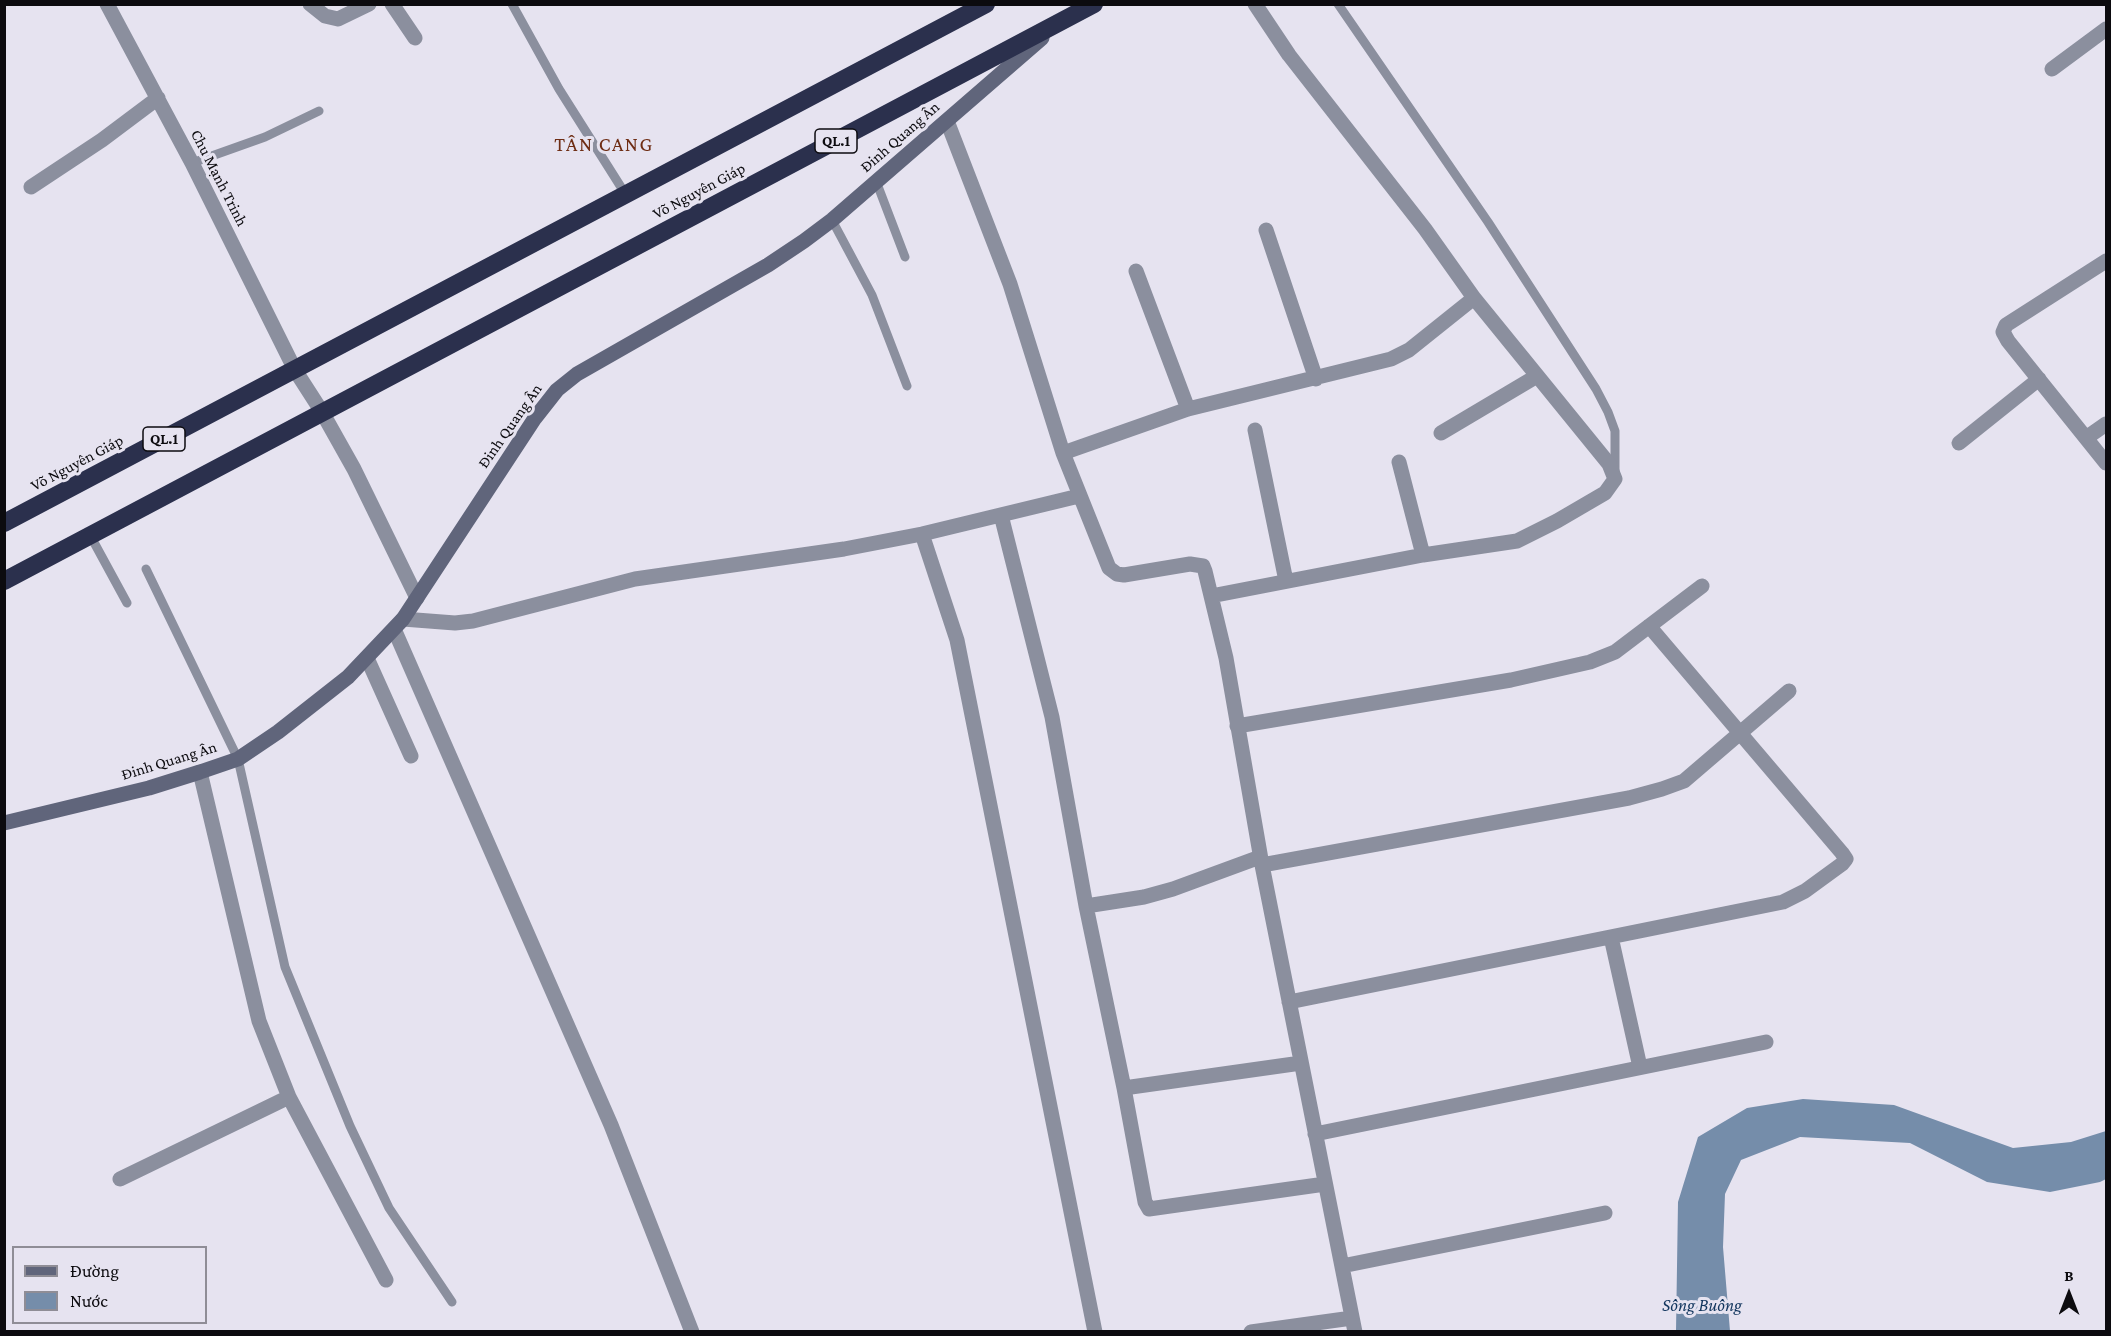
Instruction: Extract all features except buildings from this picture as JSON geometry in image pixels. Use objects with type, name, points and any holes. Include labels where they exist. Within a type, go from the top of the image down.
[{"type":"highway","name":"Võ Nguyên Giáp","points":[[4,523],[986,4]]},
{"type":"highway","name":"Võ Nguyên Giáp","points":[[322,412],[1092,6]]},
{"type":"highway","name":"QL.1","points":[[4,581],[322,412]]},
{"type":"street","name":"Chu Mạnh Trinh","points":[[107,4],[192,163],[294,370],[322,412],[354,469],[417,598]]},
{"type":"street","points":[[310,4],[325,16],[338,20],[369,4]]},
{"type":"street","points":[[393,4],[415,38]]},
{"type":"street","points":[[1211,596],[1423,555],[1517,541],[1605,493],[1615,479],[1610,464],[1474,298],[1425,229],[1289,55],[1256,4]]},
{"type":"street","name":"Đinh Quang Ân","points":[[4,823],[149,788],[200,772],[238,759],[278,732],[348,677],[399,624],[535,418],[556,390],[577,374],[768,265],[804,241],[832,220],[1036,42],[1092,6]]},
{"type":"street","points":[[2052,69],[2106,29]]},
{"type":"street","points":[[31,187],[102,140],[158,99]]},
{"type":"street","points":[[947,121],[1010,284],[1063,453],[1112,571],[1124,575],[1197,564],[1203,566],[1211,596],[1226,658],[1261,861],[1353,1325],[1251,1332]]},
{"type":"street","points":[[1266,230],[1316,379]]},
{"type":"street","points":[[2106,261],[2006,325],[2003,332],[2106,463]]},
{"type":"street","points":[[1136,271],[1188,409]]},
{"type":"street","points":[[1063,453],[1188,409],[1391,359],[1409,350],[1474,298]]},
{"type":"street","points":[[1441,433],[1537,376]]},
{"type":"street","points":[[1959,443],[2039,379]]},
{"type":"street","points":[[2086,438],[2106,424]]},
{"type":"street","points":[[1255,430],[1286,581]]},
{"type":"street","points":[[1399,462],[1423,555]]},
{"type":"street","points":[[692,1332],[611,1125],[399,624],[472,621],[644,577],[844,549],[922,534],[1079,496]]},
{"type":"street","points":[[1001,515],[1052,717],[1086,906],[1145,1202],[1149,1209],[1325,1184]]},
{"type":"street","points":[[922,534],[957,640],[1095,1332]]},
{"type":"street","points":[[1237,726],[1511,680],[1568,667],[1615,652],[1702,586]]},
{"type":"street","points":[[1289,1002],[1783,902],[1805,891],[1842,864],[1846,859],[1649,626]]},
{"type":"street","points":[[367,658],[411,756]]},
{"type":"street","points":[[1086,906],[1144,897],[1261,861],[1629,798],[1662,789],[1684,781],[1789,691]]},
{"type":"street","points":[[200,772],[259,1021],[289,1097],[386,1280]]},
{"type":"street","points":[[1611,937],[1640,1067]]},
{"type":"street","points":[[1315,1134],[1766,1042]]},
{"type":"street","points":[[1124,1088],[1301,1063]]},
{"type":"street","points":[[120,1179],[289,1097]]},
{"type":"street","points":[[1342,1266],[1605,1213]]},
{"type":"lane","points":[[512,4],[559,89],[626,195]]},
{"type":"lane","points":[[1338,4],[1488,222],[1596,389],[1615,431],[1615,479]]},
{"type":"lane","points":[[192,163],[265,137],[319,111]]},
{"type":"lane","points":[[876,181],[905,257]]},
{"type":"lane","points":[[832,220],[872,295],[907,386]]},
{"type":"lane","points":[[90,535],[127,603]]},
{"type":"lane","points":[[146,569],[238,759],[285,967],[350,1126],[389,1208],[452,1302]]},
{"type":"water","name":"Sông Buông","points":[[1803,1099],[1894,1105],[2013,1148],[2071,1142],[2106,1131],[2106,1179],[2050,1192],[1987,1182],[1910,1143],[1800,1137],[1741,1160],[1725,1194],[1723,1247],[1730,1331],[1676,1331],[1678,1202],[1698,1137],[1747,1108]]},
{"type":"district","name":"TÂN CANG","points":[[604,145]]}]
